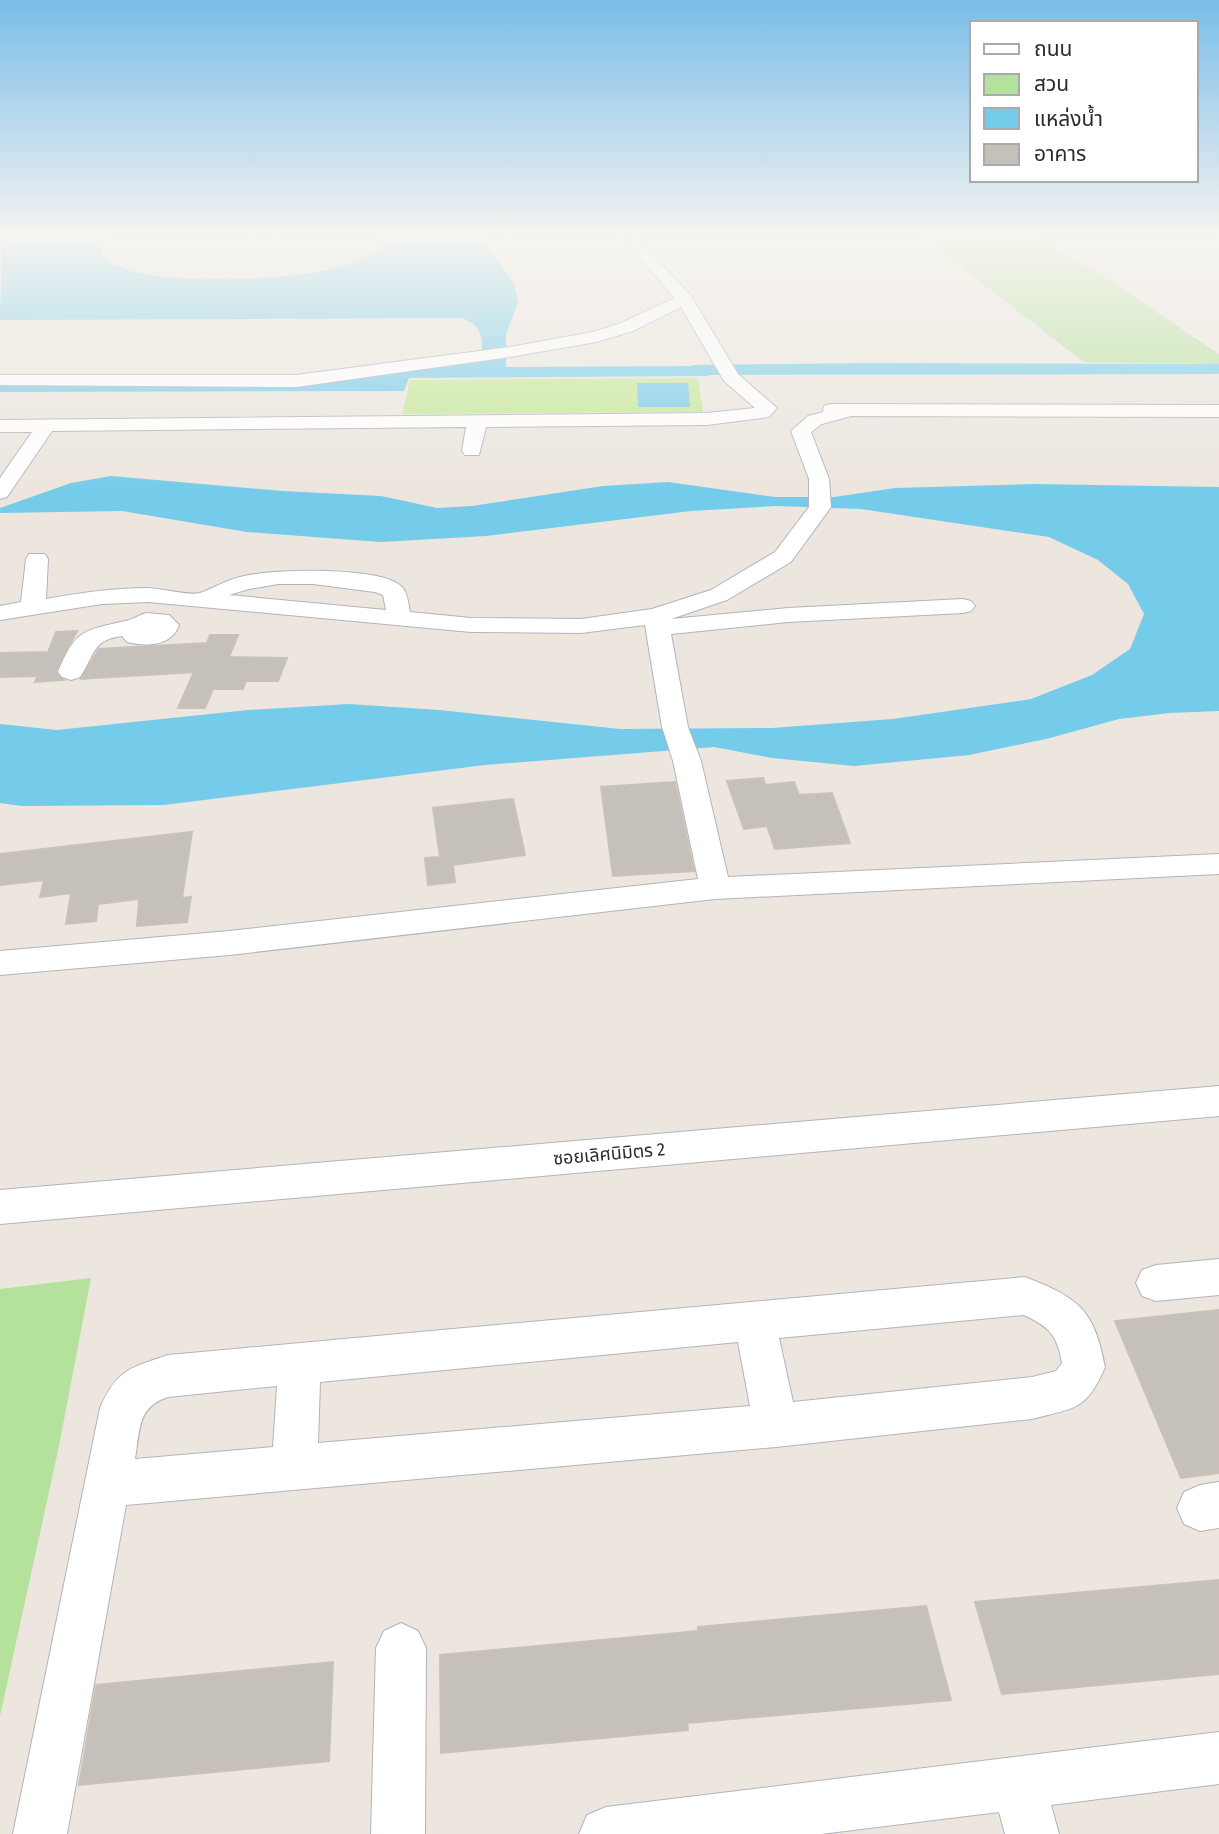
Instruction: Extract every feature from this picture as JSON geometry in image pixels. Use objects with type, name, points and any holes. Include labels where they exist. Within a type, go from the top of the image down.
[{"type":"street","points":[[0,380],[296,381],[479,357],[596,337],[640,321]]},
{"type":"street","points":[[656,622],[739,585],[783,557],[818,511],[821,502],[819,479],[787,415],[739,386],[719,360],[698,321]]},
{"type":"street","points":[[627,327],[674,327],[710,342]]},
{"type":"street","points":[[38,381],[50,361]]},
{"type":"street","points":[[709,419],[736,407],[739,386]]},
{"type":"street","points":[[0,426],[388,422],[385,435],[390,440],[474,438],[787,415],[815,420],[840,410],[1219,411]]},
{"type":"street","points":[[709,419],[774,424],[787,415]]},
{"type":"street","points":[[0,493],[46,425]]},
{"type":"street","points":[[33,607],[37,559]]},
{"type":"street","points":[[71,672],[85,641],[105,630],[133,628],[132,633],[136,636],[153,637],[166,629],[167,625],[160,620],[195,597],[250,580],[280,575],[309,575],[391,590],[395,594],[399,618]]},
{"type":"street","points":[[739,585],[788,615]]},
{"type":"street","points":[[0,613],[102,597],[195,597],[471,625],[581,626],[963,606]]},
{"type":"street","points":[[656,622],[675,727],[687,761],[715,888]]},
{"type":"street","points":[[0,962],[229,943],[715,888],[1219,864]]},
{"type":"street","name":"ซอยเลิศนิมิตร 2","points":[[0,1207],[1219,1101]]},
{"type":"street","points":[[1156,1283],[1219,1277]]},
{"type":"street","points":[[40,1834],[106,1484],[122,1408],[138,1386],[168,1376],[1026,1296],[1060,1310],[1080,1338],[1084,1367],[1069,1388],[1032,1398],[294,1469],[106,1484]]},
{"type":"street","points":[[755,1322],[776,1424]]},
{"type":"street","points":[[294,1469],[300,1364]]},
{"type":"street","points":[[398,1834],[401,1648]]},
{"type":"street","points":[[606,1834],[1219,1758]]},
{"type":"street","points":[[1018,1783],[1032,1834]]},
{"type":"green space","points":[[1030,321],[1169,321],[1219,354],[1219,364],[1084,362]]},
{"type":"green space","points":[[698,378],[703,412],[402,414],[410,380]]},
{"type":"green space","points":[[91,1278],[59,1446],[0,1716],[0,1289]]},
{"type":"water","points":[[469,321],[511,321],[506,335],[506,367],[693,366],[709,376],[409,378],[404,391],[0,392],[0,384],[303,385],[481,361],[480,335],[475,325]]},
{"type":"water","points":[[637,383],[688,383],[690,407],[638,407]]},
{"type":"water","points":[[111,476],[283,491],[381,496],[437,508],[472,506],[603,486],[668,482],[775,497],[834,497],[895,488],[1034,484],[1219,487],[1219,711],[1119,719],[1046,739],[969,755],[854,766],[772,758],[714,747],[485,765],[164,805],[22,806],[0,803],[0,724],[57,730],[248,710],[349,704],[439,710],[620,729],[772,728],[893,719],[1031,699],[1092,675],[1130,649],[1144,614],[1128,584],[1098,560],[1049,537],[861,509],[776,506],[691,511],[486,536],[381,542],[247,532],[122,511],[0,513],[0,508],[71,483]]},
{"type":"building","points":[[77,631],[56,671],[64,680],[35,682],[38,676],[0,677],[0,653],[48,652],[56,632]]},
{"type":"building","points":[[210,635],[238,635],[229,657],[287,658],[278,681],[246,681],[243,689],[213,689],[205,708],[178,708],[194,672],[81,679],[99,649],[207,643]]},
{"type":"building","points":[[763,778],[765,785],[794,782],[799,795],[832,793],[850,843],[775,849],[767,826],[744,829],[727,781]]},
{"type":"building","points":[[675,782],[694,871],[613,876],[601,787]]},
{"type":"building","points":[[513,799],[525,855],[453,865],[455,882],[428,885],[425,858],[440,857],[433,808]]},
{"type":"building","points":[[192,832],[182,898],[191,897],[187,922],[137,926],[139,899],[98,904],[96,921],[66,924],[71,893],[40,897],[44,880],[0,885],[0,854]]},
{"type":"building","points":[[1219,1310],[1219,1473],[1181,1478],[1115,1321]]},
{"type":"building","points":[[1219,1580],[1219,1674],[1002,1694],[975,1602]]},
{"type":"building","points":[[926,1606],[951,1700],[687,1723],[688,1730],[441,1753],[440,1655]]},
{"type":"building","points":[[333,1662],[329,1761],[79,1785],[96,1685]]},
{"type":"waterway","points":[[693,370],[1219,369]]}]
